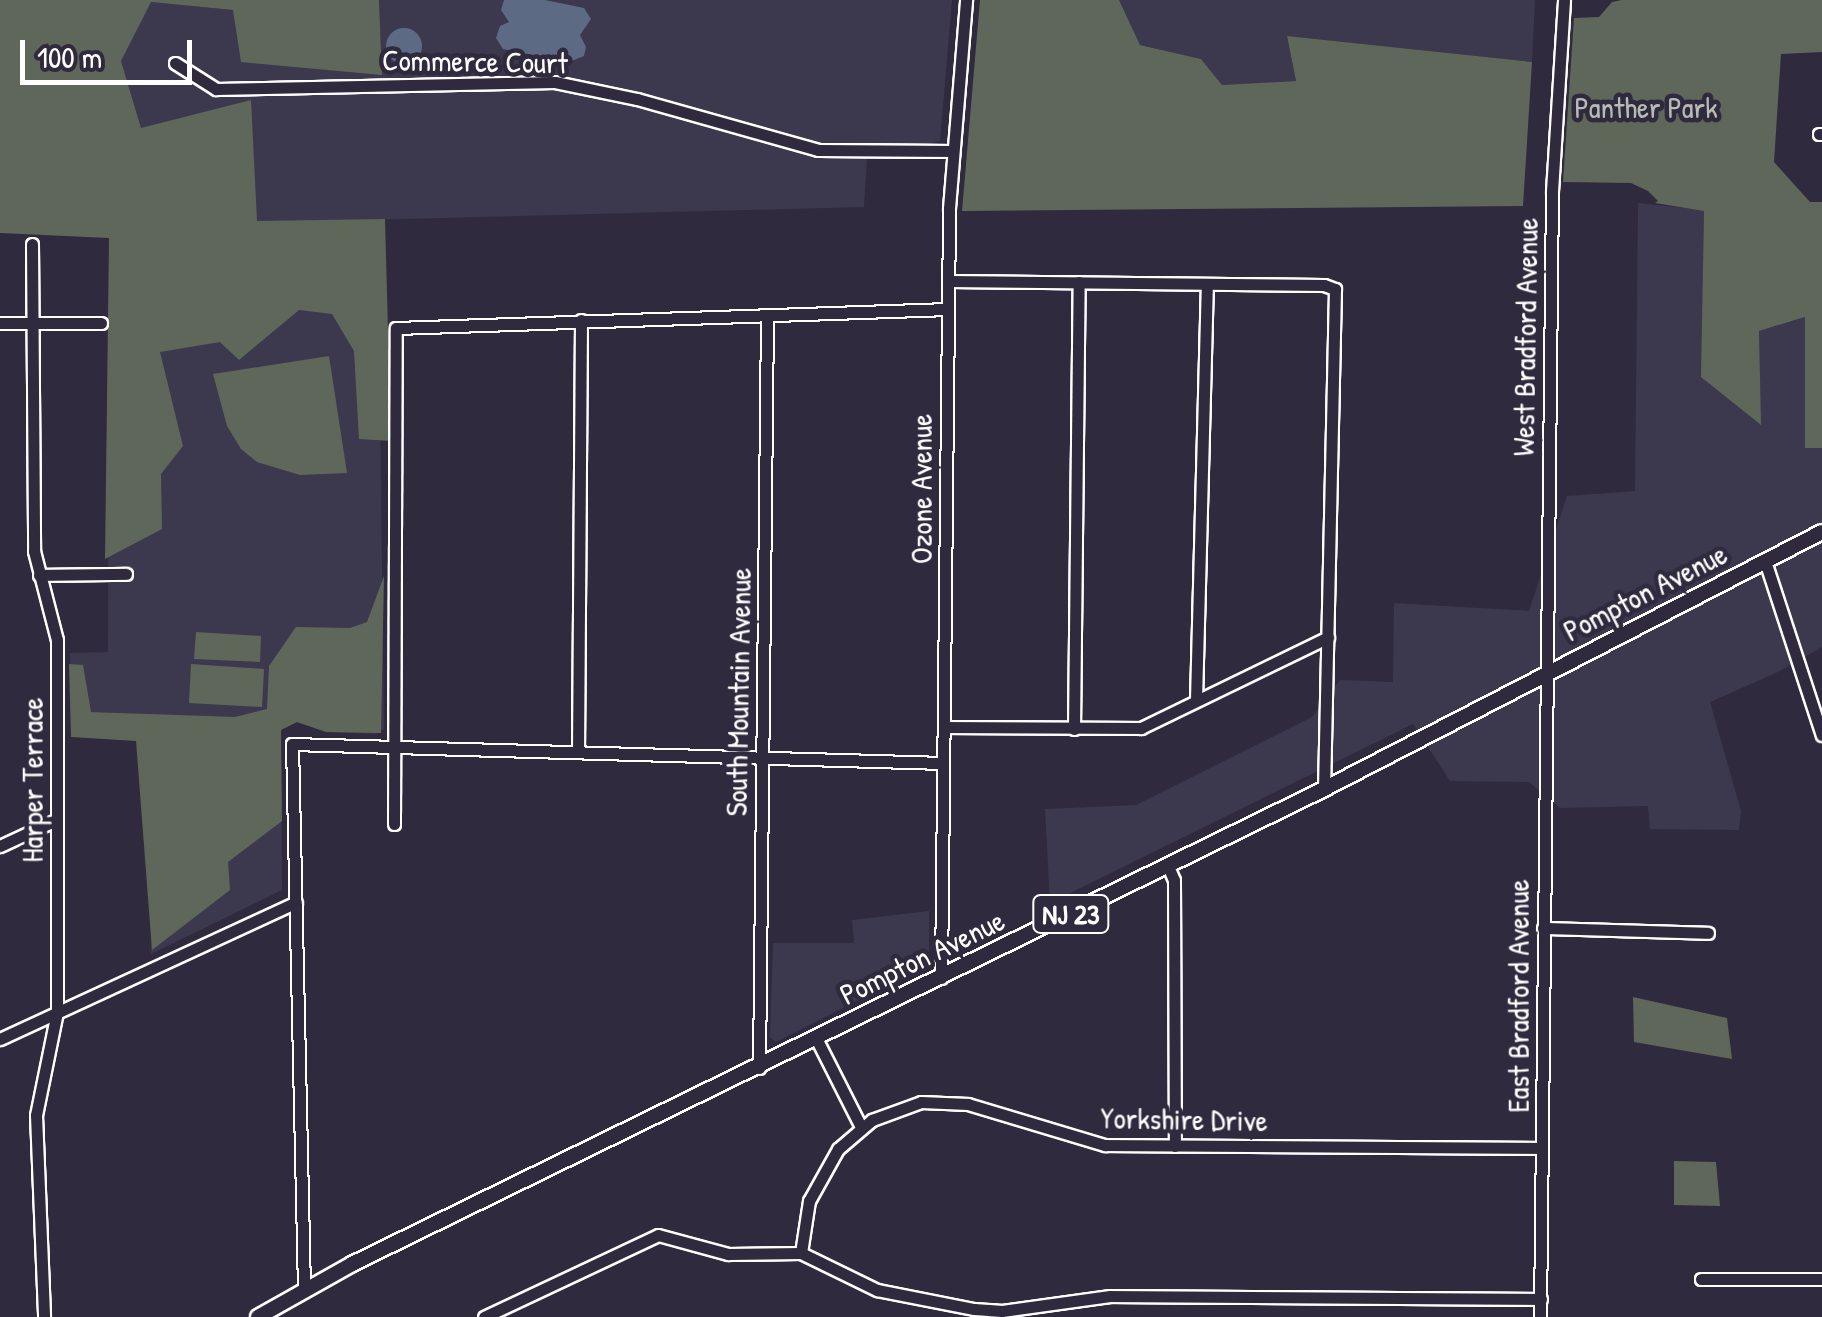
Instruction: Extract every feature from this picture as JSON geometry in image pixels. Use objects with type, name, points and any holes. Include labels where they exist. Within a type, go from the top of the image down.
[{"type":"main road","name":"Pompton Avenue","points":[[258,1317],[304,1289],[1324,788],[1822,532]]},
{"type":"street","name":"Ozone Avenue","points":[[941,978],[947,309],[953,151],[966,0]]},
{"type":"street","name":"West Bradford Avenue","points":[[1544,675],[1552,190],[1564,0]]},
{"type":"street","name":"Commerce Court","points":[[174,63],[216,89],[556,82],[637,99],[818,150],[953,151]]},
{"type":"street","name":"Harper Terrace","points":[[32,244],[34,544],[57,640],[58,1012],[36,1107],[44,1317]]},
{"type":"street","points":[[948,281],[1324,285],[1334,290],[1324,788]]},
{"type":"street","points":[[1074,729],[1079,282]]},
{"type":"street","points":[[1196,700],[1206,284]]},
{"type":"street","points":[[394,824],[396,328],[947,309]]},
{"type":"street","name":"South Mountain Avenue","points":[[759,1068],[766,316]]},
{"type":"street","points":[[578,752],[582,320]]},
{"type":"street","points":[[0,323],[102,322]]},
{"type":"street","points":[[1765,561],[1822,734]]},
{"type":"street","points":[[39,575],[126,574]]},
{"type":"street","points":[[944,726],[1141,728],[1328,637]]},
{"type":"street","name":"East Bradford Avenue","points":[[1540,1317],[1544,675]]},
{"type":"street","points":[[304,1289],[292,744],[943,763]]},
{"type":"street","points":[[0,846],[56,820]]},
{"type":"street","points":[[1168,866],[1174,884],[1175,1146]]},
{"type":"street","points":[[0,1039],[296,902]]},
{"type":"street","points":[[1543,928],[1708,933]]},
{"type":"street","points":[[817,1040],[861,1128]]},
{"type":"street","name":"Yorkshire Drive","points":[[801,1253],[802,1227],[814,1188],[838,1149],[861,1128],[896,1108],[945,1101],[968,1104],[1090,1143],[1542,1148]]},
{"type":"street","points":[[484,1317],[652,1236],[728,1254],[801,1253],[877,1290],[988,1310],[1110,1296],[1540,1298]]},
{"type":"street","points":[[1701,1279],[1822,1279]]},
{"type":"shaded area","points":[[379,0],[952,0],[940,141],[867,159],[864,207],[249,223],[141,128],[121,61],[150,2],[233,10],[382,74]]},
{"type":"shaded area","points":[[1119,0],[1535,0],[1532,62],[1287,36],[1296,81],[1222,85],[1201,59],[1140,45]]},
{"type":"shaded area","points":[[1638,203],[1704,210],[1702,377],[1760,424],[1759,331],[1806,317],[1805,447],[1822,448],[1822,647],[1778,672],[1710,702],[1741,811],[1739,830],[1650,829],[1648,806],[1560,808],[1529,782],[1450,781],[1413,724],[1050,903],[1045,809],[1136,805],[1312,717],[1340,680],[1393,682],[1394,603],[1529,611],[1567,496],[1635,491]]},
{"type":"shaded area","points":[[378,243],[384,729],[375,734],[326,732],[297,722],[281,730],[282,890],[151,954],[153,781],[141,714],[72,711],[70,653],[108,652],[109,247]]},
{"type":"shaded area","points":[[929,911],[929,964],[776,1042],[770,1037],[773,943],[854,943],[852,920]]},
{"type":"green space","points":[[0,0],[379,0],[382,75],[241,62],[233,10],[151,2],[121,61],[141,128],[251,100],[257,221],[385,219],[391,441],[359,439],[354,351],[332,314],[299,310],[239,360],[220,342],[160,352],[183,446],[161,474],[162,529],[105,559],[109,238],[0,233]]},
{"type":"green space","points":[[980,0],[1119,0],[1140,45],[1201,59],[1222,85],[1296,81],[1287,36],[1532,62],[1523,206],[962,211]]},
{"type":"green space","name":"Panther Park","points":[[1822,0],[1822,52],[1781,54],[1774,162],[1810,202],[1822,202],[1822,448],[1805,448],[1805,317],[1759,331],[1761,425],[1701,377],[1704,211],[1655,203],[1658,201],[1648,191],[1631,183],[1563,182],[1574,18],[1599,17],[1612,2]]},
{"type":"green space","points":[[329,356],[347,473],[300,475],[257,462],[241,449],[227,426],[213,374]]},
{"type":"green space","points":[[384,576],[381,733],[326,732],[297,722],[281,730],[282,821],[228,862],[230,890],[152,950],[136,741],[71,737],[69,664],[83,665],[91,712],[235,717],[267,709],[269,666],[296,627],[350,628],[367,622]]},
{"type":"green space","points":[[196,632],[261,636],[260,662],[194,659]]},
{"type":"green space","points":[[191,664],[264,669],[262,707],[189,703]]},
{"type":"green space","points":[[1633,997],[1727,1018],[1732,1059],[1634,1042]]},
{"type":"green space","points":[[1674,1161],[1716,1162],[1720,1206],[1674,1205]]},
{"type":"water","points":[[504,0],[545,0],[584,8],[591,19],[580,35],[586,47],[584,56],[569,62],[503,49],[496,38],[500,26],[509,22],[501,10]]},
{"type":"water","points":[[404,28],[417,33],[422,46],[417,59],[404,64],[391,59],[386,46],[391,33]]}]
